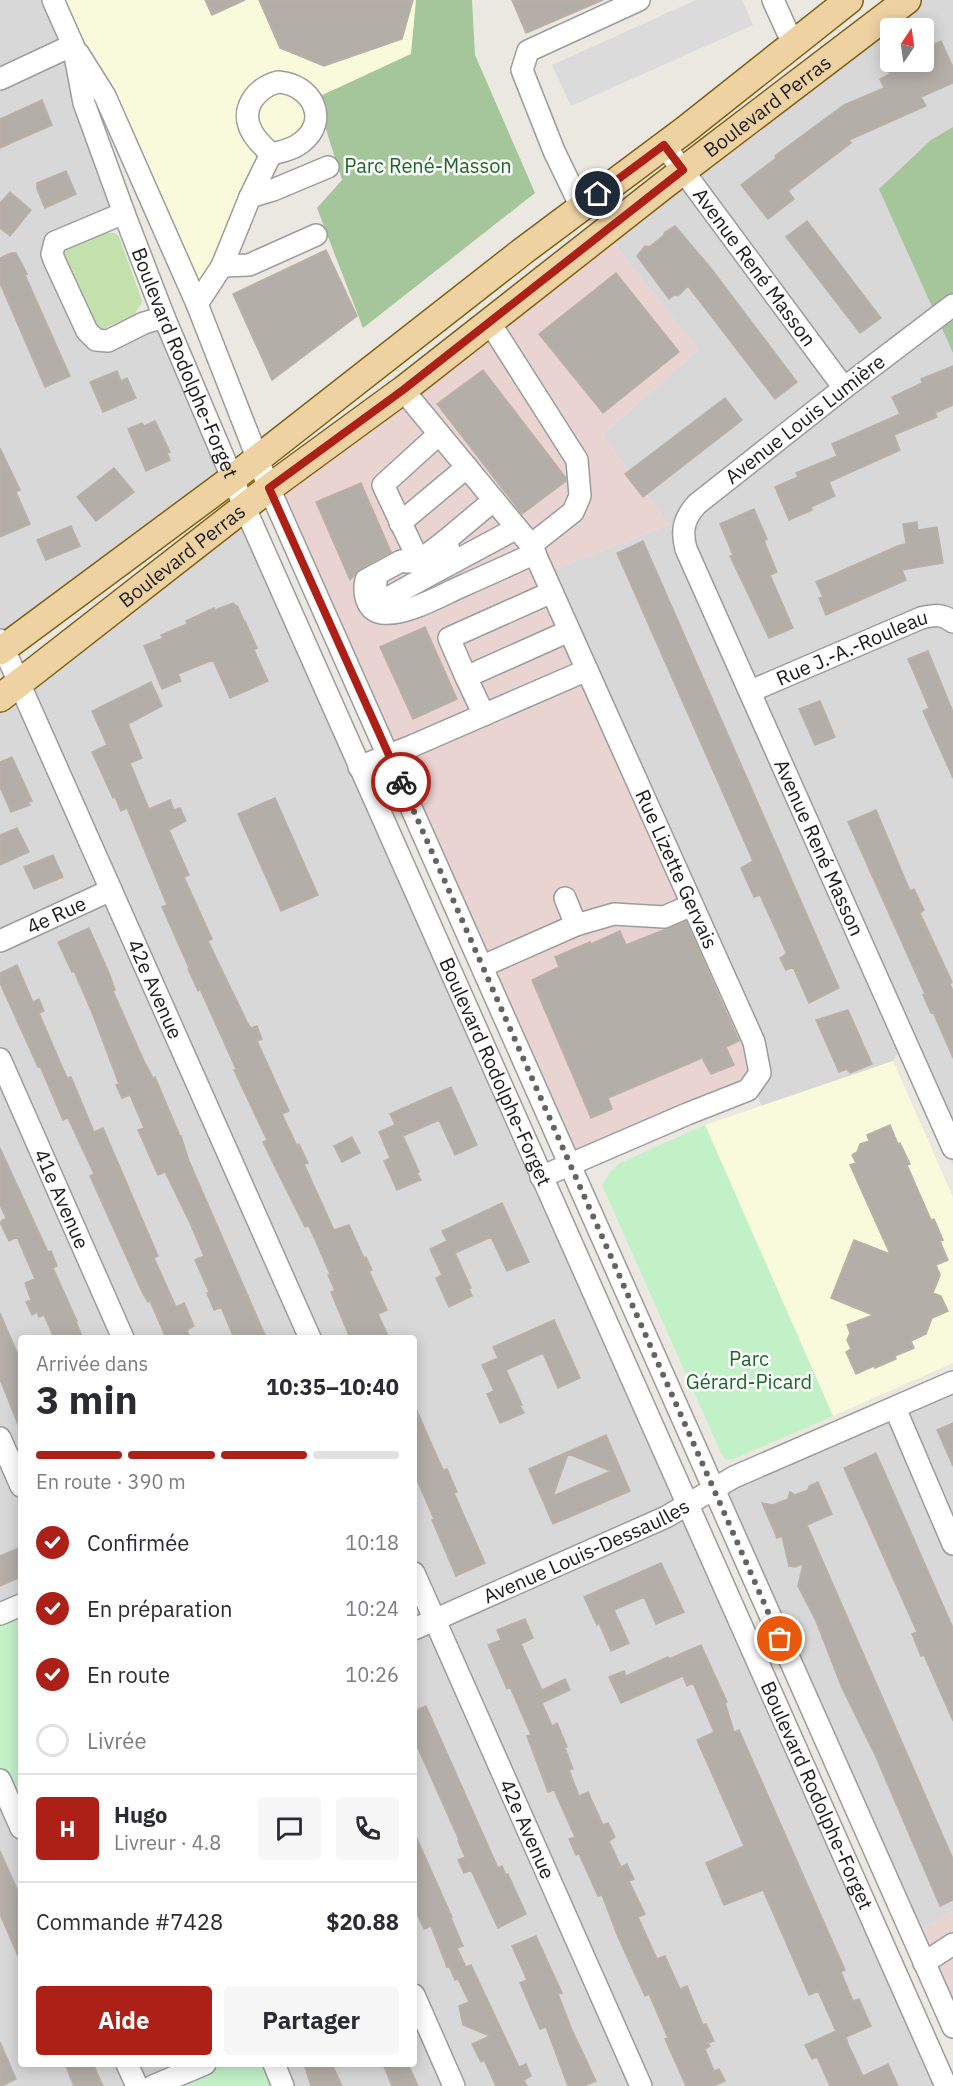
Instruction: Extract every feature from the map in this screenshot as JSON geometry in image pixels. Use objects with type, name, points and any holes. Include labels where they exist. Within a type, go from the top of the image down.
[{"type":"main road","name":"Boulevard Perras","points":[[1,646],[233,478],[581,207],[685,130],[849,0]]},
{"type":"main road","name":"Boulevard Perras","points":[[9,691],[269,488],[403,390],[683,170],[907,0]]},
{"type":"main road","points":[[466,296],[490,323]]},
{"type":"street","name":"Boulevard Rodolphe-Forget","points":[[53,0],[73,45],[105,96],[197,304],[269,488],[390,755],[953,2027]]},
{"type":"street","points":[[581,207],[554,151],[522,70],[528,51],[639,0]]},
{"type":"street","points":[[772,0],[793,44]]},
{"type":"street","name":"Boulevard Rodolphe-Forget","points":[[73,45],[84,104],[124,213],[164,317],[244,508],[946,2086]]},
{"type":"street","points":[[0,79],[73,45]]},
{"type":"street","name":"Avenue René Masson","points":[[664,145],[843,388]]},
{"type":"street","points":[[197,304],[222,266],[250,197],[271,154]]},
{"type":"street","points":[[250,197],[328,167]]},
{"type":"street","points":[[124,213],[60,239],[53,247],[55,261],[87,331],[96,340],[108,341],[144,323],[164,317]]},
{"type":"street","points":[[222,266],[249,264],[316,235]]},
{"type":"street","name":"Avenue Louis Lumière","points":[[686,549],[683,525],[696,504],[953,305]]},
{"type":"street","points":[[490,323],[577,460],[580,496],[573,512],[533,549],[411,609],[380,613],[372,608],[365,598],[366,580],[401,561],[417,567],[454,561],[517,528]]},
{"type":"street","name":"Rue Lizette Gervais","points":[[403,390],[533,549],[754,1042],[760,1073],[748,1090],[541,1176]]},
{"type":"street","points":[[417,567],[382,485],[439,434]]},
{"type":"street","points":[[400,523],[467,467]]},
{"type":"street","points":[[417,567],[494,500]]},
{"type":"street","points":[[446,541],[454,561]]},
{"type":"street","name":"Avenue René Masson","points":[[686,549],[953,1148]]},
{"type":"street","points":[[484,715],[449,638],[552,592]]},
{"type":"street","name":"Rue J.-A.-Rouleau","points":[[751,691],[921,618],[933,615],[946,616],[953,622]]},
{"type":"street","points":[[466,677],[569,631]]},
{"type":"street","name":"42e Avenue","points":[[1,646],[9,691],[111,890],[309,1335]]},
{"type":"street","points":[[359,767],[586,670]]},
{"type":"street","name":"4e Rue","points":[[0,941],[111,890]]},
{"type":"street","points":[[565,898],[576,925]]},
{"type":"street","points":[[483,966],[576,925],[614,914],[663,916],[692,905]]},
{"type":"street","name":"41e Avenue","points":[[0,1059],[122,1335]]},
{"type":"street","name":"Avenue Louis-Dessaulles","points":[[417,1628],[666,1517],[734,1478],[953,1382]]},
{"type":"street","points":[[895,1408],[953,1544]]},
{"type":"street","points":[[0,1438],[18,1479]]},
{"type":"street","name":"42e Avenue","points":[[417,1581],[641,2086]]},
{"type":"street","points":[[0,1614],[18,1606]]},
{"type":"street","points":[[0,1780],[18,1822]]},
{"type":"street","points":[[924,1963],[953,1944]]},
{"type":"street","points":[[417,2002],[454,2086]]},
{"type":"street","points":[[128,2067],[137,2086]]},
{"type":"street","points":[[153,2086],[198,2067]]},
{"type":"street","points":[[275,2067],[283,2086]]},
{"type":"shaded area","points":[[0,0],[53,0],[124,213],[55,242],[91,337],[164,317],[233,478],[0,655]]},
{"type":"shaded area","points":[[52,0],[416,0],[417,3],[411,54],[316,98],[314,127],[271,154],[197,304]]},
{"type":"shaded area","points":[[696,0],[742,0],[753,25],[571,106],[552,65]]},
{"type":"shaded area","points":[[900,0],[953,0],[953,1164],[899,1051],[893,1061],[762,1107],[587,670],[553,570],[669,525],[602,435],[698,350],[606,233]]},
{"type":"shaded area","points":[[606,233],[698,350],[602,435],[669,525],[553,570],[760,1073],[570,1164],[269,488]]},
{"type":"shaded area","points":[[245,508],[946,2086],[0,2086],[0,698]]},
{"type":"shaded area","points":[[893,1061],[953,1197],[953,1363],[833,1416],[705,1125]]},
{"type":"shaded area","points":[[953,1382],[953,1911],[912,1936],[714,1490]]},
{"type":"shaded area","points":[[953,1911],[953,2027],[912,1936]]},
{"type":"green space","name":"Parc René-Masson","points":[[416,0],[472,0],[475,55],[535,193],[363,328],[317,208],[342,180],[316,98],[411,54]]},
{"type":"green space","points":[[953,127],[953,353],[879,189],[931,140]]},
{"type":"green space","points":[[105,230],[106,233],[115,233],[119,237],[142,301],[136,311],[137,314],[100,329],[96,326],[64,255],[64,249]]},
{"type":"green space","name":"Parc Gérard-Picard","points":[[705,1125],[833,1416],[731,1460],[725,1459],[721,1453],[602,1185],[609,1173],[620,1163]]},
{"type":"green space","points":[[18,1606],[18,1800],[0,1780],[0,1614]]},
{"type":"green space","points":[[218,2067],[266,2067],[275,2086],[174,2086]]},
{"type":"building","points":[[205,0],[245,0],[212,15]]},
{"type":"building","points":[[259,0],[413,0],[402,39],[324,66],[280,48]]},
{"type":"building","points":[[512,0],[603,0],[526,33]]},
{"type":"building","points":[[941,41],[953,67],[953,83],[921,97],[926,106],[849,140],[851,143],[788,191],[794,199],[768,219],[741,185],[784,149],[844,105],[884,88],[880,79],[890,74],[889,72],[934,72],[934,44]]},
{"type":"building","points":[[42,100],[52,125],[0,148],[0,119]]},
{"type":"building","points":[[66,171],[76,194],[45,208],[37,189],[37,183]]},
{"type":"building","points":[[10,192],[31,210],[10,236],[0,228],[0,203]]},
{"type":"building","points":[[807,221],[881,318],[860,333],[786,237]]},
{"type":"building","points":[[675,226],[710,267],[797,382],[775,399],[688,286],[678,296],[674,295],[669,299],[637,256],[645,246],[649,247]]},
{"type":"building","points":[[326,250],[357,316],[272,380],[233,294]]},
{"type":"building","points":[[16,253],[27,274],[25,275],[70,376],[45,387],[0,283],[0,258]]},
{"type":"building","points":[[616,273],[679,352],[603,413],[539,334]]},
{"type":"building","points":[[953,366],[953,405],[935,413],[937,417],[894,435],[900,450],[829,482],[835,496],[789,520],[775,487],[798,477],[796,473],[837,456],[832,444],[900,414],[892,397],[922,383],[921,379]]},
{"type":"building","points":[[483,370],[566,478],[566,481],[522,514],[437,404]]},
{"type":"building","points":[[117,371],[121,381],[127,378],[136,398],[103,412],[90,382]]},
{"type":"building","points":[[725,398],[742,420],[643,497],[625,474]]},
{"type":"building","points":[[155,421],[170,452],[167,453],[170,460],[146,471],[128,429]]},
{"type":"building","points":[[0,448],[20,490],[16,492],[30,524],[0,537]]},
{"type":"building","points":[[114,468],[134,492],[96,521],[77,497]]},
{"type":"building","points":[[361,483],[391,552],[360,569],[350,580],[316,502]]},
{"type":"building","points":[[754,509],[767,539],[764,541],[777,572],[770,575],[793,628],[769,638],[730,556],[733,555],[720,524]]},
{"type":"building","points":[[917,522],[918,530],[937,527],[943,563],[902,570],[906,580],[826,615],[819,598],[823,597],[816,582],[906,544],[903,524]]},
{"type":"building","points":[[71,526],[80,546],[46,560],[37,540]]},
{"type":"building","points":[[643,541],[839,988],[809,1003],[793,967],[786,970],[780,958],[786,952],[760,895],[754,897],[741,868],[753,861],[617,553]]},
{"type":"building","points":[[233,603],[238,607],[245,621],[257,648],[254,650],[268,681],[230,698],[213,660],[178,674],[181,681],[162,689],[144,646],[163,638],[161,635],[187,624],[186,621],[214,608],[215,610]]},
{"type":"building","points":[[425,627],[457,699],[413,719],[380,647]]},
{"type":"building","points":[[928,651],[953,712],[953,778],[923,711],[929,708],[908,659]]},
{"type":"building","points":[[151,682],[162,706],[128,724],[142,758],[130,763],[149,809],[170,800],[174,810],[180,808],[186,821],[169,830],[189,875],[184,877],[212,939],[208,941],[248,1024],[251,1028],[257,1026],[262,1039],[257,1041],[289,1111],[282,1114],[308,1163],[304,1164],[334,1230],[349,1225],[372,1270],[369,1271],[387,1310],[378,1314],[388,1335],[349,1335],[331,1292],[335,1290],[328,1275],[330,1274],[309,1226],[305,1227],[263,1142],[267,1140],[162,907],[167,905],[127,808],[121,811],[92,752],[107,745],[92,711]]},
{"type":"building","points":[[820,701],[835,737],[815,745],[799,709]]},
{"type":"building","points":[[12,757],[32,801],[28,802],[30,805],[11,812],[0,787],[0,762]]},
{"type":"building","points":[[275,798],[318,895],[281,911],[238,814]]},
{"type":"building","points":[[876,810],[910,891],[914,889],[924,910],[920,913],[952,982],[950,984],[953,991],[953,1058],[933,1012],[931,1013],[923,995],[925,994],[848,822]]},
{"type":"building","points":[[17,828],[29,852],[0,865],[0,835]]},
{"type":"building","points":[[53,855],[63,877],[34,889],[24,867]]},
{"type":"building","points":[[686,921],[739,1041],[726,1047],[734,1065],[711,1074],[702,1058],[608,1098],[612,1109],[591,1118],[532,980],[559,967],[555,957],[590,942],[591,944],[620,931],[626,945]]},
{"type":"building","points":[[89,928],[109,973],[115,990],[113,991],[144,1061],[153,1078],[155,1077],[265,1335],[233,1335],[221,1307],[214,1310],[195,1260],[204,1256],[165,1172],[158,1175],[138,1130],[144,1128],[130,1095],[122,1098],[93,1015],[74,971],[72,972],[58,942]]},
{"type":"building","points":[[17,965],[33,1002],[39,999],[44,1011],[39,1013],[67,1078],[71,1077],[94,1132],[103,1128],[158,1256],[154,1258],[176,1307],[184,1303],[194,1326],[187,1330],[189,1335],[165,1335],[150,1301],[148,1302],[143,1294],[90,1176],[94,1174],[68,1118],[63,1120],[40,1066],[38,1067],[0,983],[0,973]]},
{"type":"building","points":[[848,1010],[872,1064],[850,1073],[847,1069],[839,1072],[816,1020]]},
{"type":"building","points":[[451,1087],[477,1145],[455,1155],[439,1120],[403,1136],[421,1180],[397,1190],[384,1161],[390,1158],[379,1132],[395,1125],[390,1114]]},
{"type":"building","points":[[890,1125],[910,1164],[907,1165],[931,1220],[934,1219],[943,1240],[940,1241],[948,1260],[936,1265],[940,1275],[933,1293],[941,1296],[948,1311],[932,1318],[926,1334],[911,1341],[914,1348],[895,1356],[896,1359],[856,1374],[846,1352],[851,1349],[847,1340],[850,1333],[847,1325],[873,1315],[831,1298],[854,1240],[890,1254],[850,1165],[856,1163],[852,1155],[857,1152],[860,1144],[869,1141],[867,1135]]},
{"type":"building","points":[[352,1137],[360,1153],[342,1162],[334,1146]]},
{"type":"building","points":[[0,1148],[48,1252],[51,1251],[57,1266],[53,1268],[82,1335],[53,1335],[44,1315],[39,1317],[37,1312],[32,1315],[26,1302],[31,1300],[25,1283],[35,1279],[17,1237],[9,1241],[0,1222],[6,1218],[0,1205]]},
{"type":"building","points":[[502,1203],[529,1262],[507,1271],[491,1237],[455,1253],[471,1288],[469,1289],[472,1296],[449,1307],[436,1278],[442,1275],[430,1249],[447,1241],[442,1231]]},
{"type":"building","points":[[0,1313],[18,1355],[18,1424],[0,1379]]},
{"type":"building","points":[[554,1320],[580,1378],[558,1388],[543,1353],[506,1370],[524,1413],[500,1423],[487,1394],[494,1391],[482,1365],[498,1358],[493,1347]]},
{"type":"building","points":[[417,1411],[443,1470],[447,1469],[457,1492],[454,1493],[485,1563],[456,1576],[432,1520],[434,1519],[417,1480]]},
{"type":"building","points":[[953,1423],[953,1466],[937,1430]]},
{"type":"building","points":[[606,1435],[630,1491],[553,1524],[529,1469]],"holes":[[[568,1454],[611,1471],[553,1496]]]},
{"type":"building","points":[[876,1453],[953,1628],[953,1721],[924,1655],[921,1656],[912,1634],[917,1632],[844,1468]]},
{"type":"building","points":[[818,1482],[832,1514],[807,1525],[953,1859],[953,1900],[940,1906],[876,1757],[842,1688],[816,1621],[798,1586],[803,1564],[795,1567],[789,1566],[782,1536],[777,1538],[762,1503],[773,1505],[788,1499],[790,1492],[795,1495],[808,1490],[809,1486]]},
{"type":"building","points":[[18,1548],[18,1578],[0,1586],[0,1556]]},
{"type":"building","points":[[661,1563],[684,1612],[656,1624],[644,1597],[614,1610],[629,1643],[611,1651],[584,1597]]},
{"type":"building","points":[[525,1619],[533,1638],[521,1644],[542,1690],[565,1679],[570,1690],[542,1703],[552,1726],[557,1723],[567,1747],[565,1748],[573,1769],[569,1770],[579,1796],[588,1792],[603,1825],[608,1823],[615,1837],[609,1841],[621,1867],[627,1864],[634,1879],[629,1881],[645,1914],[638,1917],[657,1959],[665,1956],[680,1989],[687,1986],[703,2025],[706,2024],[714,2041],[708,2043],[710,2046],[705,2049],[714,2071],[719,2069],[725,2081],[714,2086],[686,2086],[665,2039],[668,2038],[649,1994],[645,1996],[602,1895],[598,1896],[579,1854],[576,1855],[569,1839],[575,1837],[554,1790],[548,1792],[527,1736],[531,1735],[510,1687],[507,1689],[488,1645],[501,1640],[497,1630]]},
{"type":"building","points":[[701,1645],[727,1702],[725,1703],[734,1732],[739,1730],[845,1970],[841,1972],[853,2001],[859,1999],[871,2026],[846,2037],[848,2044],[863,2076],[888,2064],[898,2086],[830,2086],[817,2057],[812,2059],[805,2045],[836,2031],[818,1991],[809,1995],[763,1890],[724,1905],[706,1863],[744,1846],[697,1740],[714,1732],[693,1683],[687,1686],[683,1676],[621,1703],[609,1677],[624,1671],[626,1676]]},
{"type":"building","points":[[426,1706],[498,1868],[502,1866],[506,1875],[508,1874],[526,1914],[498,1928],[471,1870],[464,1873],[458,1860],[465,1857],[459,1840],[417,1746],[417,1710]]},
{"type":"building","points":[[417,1839],[452,1917],[463,1946],[457,1948],[466,1967],[471,1965],[519,2067],[526,2064],[531,2076],[524,2080],[527,2086],[496,2086],[484,2060],[481,2062],[472,2044],[490,2036],[463,2025],[459,2006],[469,2002],[458,1979],[455,1980],[449,1966],[447,1967],[431,1926],[424,1929],[417,1914]]},
{"type":"building","points":[[0,1851],[18,1891],[18,1956],[0,1914]]},
{"type":"building","points":[[536,1936],[562,1993],[558,1994],[572,2030],[596,2081],[584,2086],[568,2086],[546,2027],[540,2029],[520,1983],[527,1980],[512,1946]]},
{"type":"building","points":[[0,2042],[16,2079],[2,2086],[0,2086]]},
{"type":"building","points":[[66,2067],[94,2067],[103,2086],[74,2086]]},
{"type":"building","points":[[305,2067],[333,2067],[342,2086],[311,2086]]},
{"type":"building","points":[[384,2067],[409,2067],[418,2086],[392,2086]]},
{"type":"way so far","points":[[401,782],[780,1639]]},
{"type":"route","points":[[401,782],[269,488],[403,390],[683,170],[664,145],[598,194]]}]
